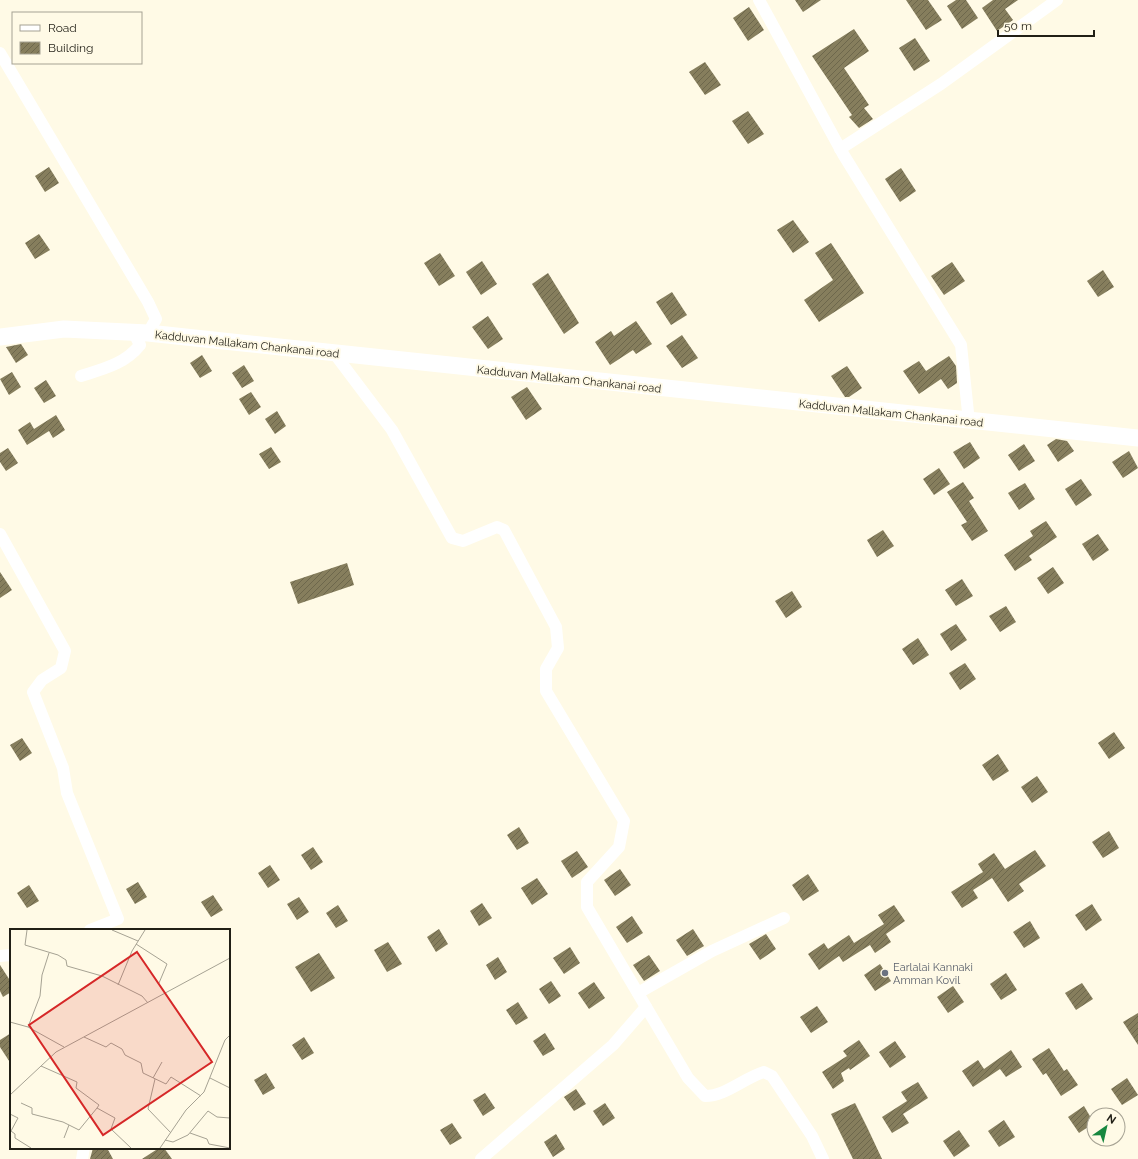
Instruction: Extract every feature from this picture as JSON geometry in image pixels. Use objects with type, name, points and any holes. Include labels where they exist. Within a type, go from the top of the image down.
[{"type":"main road","name":"Kadduvan Mallakam Chankanai road","points":[[0,337],[64,329],[141,333],[969,422],[1138,438]]},
{"type":"street","points":[[759,0],[840,149],[961,344],[969,422]]},
{"type":"street","points":[[840,149],[941,84],[1057,0]]},
{"type":"street","points":[[0,53],[148,302],[156,319],[141,333],[140,345],[133,354],[122,362],[81,376]]},
{"type":"street","points":[[334,353],[392,430],[452,538],[463,542],[497,527],[504,530],[556,627],[558,648],[546,669],[546,691],[624,821],[619,847],[587,882],[587,907],[688,1078],[705,1096],[714,1096],[756,1074],[764,1072],[772,1076],[812,1136],[823,1159]]},
{"type":"street","points":[[0,534],[65,651],[61,668],[42,680],[33,692],[63,768],[67,793],[118,919],[93,929]]},
{"type":"street","points":[[638,993],[712,951],[784,918]]},
{"type":"street","points":[[0,956],[10,955]]},
{"type":"street","points":[[481,1159],[613,1045],[646,1007]]},
{"type":"street","points":[[82,1159],[84,1149]]},
{"type":"building","points":[[795,0],[821,0],[803,12]]},
{"type":"building","points":[[906,0],[928,0],[942,20],[926,30]]},
{"type":"building","points":[[956,0],[966,0],[978,18],[962,29],[947,6]]},
{"type":"building","points":[[993,0],[1018,0],[1005,9],[1013,20],[997,31],[982,8]]},
{"type":"building","points":[[749,7],[764,30],[748,41],[733,18]]},
{"type":"building","points":[[854,29],[869,51],[844,68],[869,105],[864,108],[873,119],[859,128],[849,117],[852,115],[812,56]]},
{"type":"building","points":[[915,38],[930,61],[914,71],[899,48]]},
{"type":"building","points":[[705,62],[721,85],[705,95],[689,72]]},
{"type":"building","points":[[748,111],[764,134],[748,144],[732,121]]},
{"type":"building","points":[[49,167],[59,183],[45,192],[35,176]]},
{"type":"building","points":[[901,168],[916,191],[900,202],[885,179]]},
{"type":"building","points":[[793,220],[809,242],[793,253],[777,230]]},
{"type":"building","points":[[39,234],[50,250],[35,259],[25,243]]},
{"type":"building","points":[[831,243],[864,293],[819,322],[804,300],[833,280],[815,253]]},
{"type":"building","points":[[440,253],[455,276],[439,286],[424,263]]},
{"type":"building","points":[[482,261],[497,284],[481,295],[466,272]]},
{"type":"building","points":[[952,262],[965,281],[944,295],[931,276]]},
{"type":"building","points":[[1103,270],[1114,287],[1098,297],[1087,281]]},
{"type":"building","points":[[548,273],[579,323],[564,334],[532,284]]},
{"type":"building","points":[[672,292],[687,315],[671,325],[656,302]]},
{"type":"building","points":[[488,316],[503,339],[488,349],[472,327]]},
{"type":"building","points":[[636,321],[652,344],[636,354],[633,350],[610,365],[595,342],[611,331],[614,336]]},
{"type":"building","points":[[682,335],[698,358],[682,368],[666,346]]},
{"type":"building","points":[[21,344],[28,355],[16,363],[6,347]]},
{"type":"building","points":[[202,355],[212,371],[200,378],[190,363]]},
{"type":"building","points":[[949,356],[956,366],[957,383],[948,389],[941,379],[919,394],[903,371],[919,361],[926,371]]},
{"type":"building","points":[[244,365],[254,381],[242,388],[232,373]]},
{"type":"building","points":[[847,366],[862,388],[849,397],[845,397],[831,376]]},
{"type":"building","points":[[12,372],[21,387],[9,395],[0,379]]},
{"type":"building","points":[[46,380],[56,396],[44,403],[34,388]]},
{"type":"building","points":[[527,387],[542,409],[526,420],[511,397]]},
{"type":"building","points":[[251,392],[261,407],[249,415],[239,399]]},
{"type":"building","points":[[277,411],[286,426],[275,434],[265,419]]},
{"type":"building","points":[[56,415],[65,430],[53,438],[49,431],[27,445],[18,430],[30,422],[34,429]]},
{"type":"building","points":[[1056,439],[1067,441],[1074,451],[1058,462],[1047,445]]},
{"type":"building","points":[[970,442],[980,458],[964,469],[953,452]]},
{"type":"building","points":[[1024,444],[1035,461],[1019,471],[1008,455]]},
{"type":"building","points":[[271,447],[281,462],[269,469],[259,454]]},
{"type":"building","points":[[8,448],[18,463],[6,471],[0,462],[0,453]]},
{"type":"building","points":[[1129,451],[1138,468],[1123,478],[1112,462]]},
{"type":"building","points":[[939,468],[950,484],[934,495],[923,479]]},
{"type":"building","points":[[1081,479],[1092,495],[1076,506],[1065,489]]},
{"type":"building","points":[[963,482],[974,498],[969,501],[988,531],[972,541],[961,525],[967,522],[947,492]]},
{"type":"building","points":[[1025,483],[1035,499],[1019,510],[1008,493]]},
{"type":"building","points":[[1046,521],[1057,537],[1029,556],[1032,560],[1015,571],[1004,555],[1033,536],[1030,531]]},
{"type":"building","points":[[883,530],[894,546],[877,557],[867,540]]},
{"type":"building","points":[[1098,534],[1109,550],[1093,561],[1082,544]]},
{"type":"building","points":[[347,563],[354,585],[298,604],[290,582]]},
{"type":"building","points":[[1053,567],[1064,583],[1048,594],[1037,578]]},
{"type":"building","points":[[0,572],[12,590],[0,598]]},
{"type":"building","points":[[962,579],[973,596],[956,606],[945,590]]},
{"type":"building","points":[[792,591],[802,607],[786,618],[775,601]]},
{"type":"building","points":[[1006,606],[1016,622],[1000,632],[989,616]]},
{"type":"building","points":[[956,624],[967,640],[951,651],[940,634]]},
{"type":"building","points":[[918,638],[929,655],[913,665],[902,649]]},
{"type":"building","points":[[965,663],[976,679],[960,690],[949,673]]},
{"type":"building","points":[[1114,732],[1125,748],[1109,759],[1098,743]]},
{"type":"building","points":[[22,738],[32,753],[20,761],[10,745]]},
{"type":"building","points":[[998,754],[1009,771],[993,781],[982,765]]},
{"type":"building","points":[[1037,776],[1048,792],[1032,803],[1021,787]]},
{"type":"building","points":[[519,827],[529,843],[517,850],[507,835]]},
{"type":"building","points":[[1109,831],[1119,848],[1103,858],[1092,842]]},
{"type":"building","points":[[313,847],[323,862],[311,870],[301,855]]},
{"type":"building","points":[[1035,850],[1046,866],[1019,884],[1024,891],[1008,902],[992,878],[973,890],[978,898],[962,908],[951,892],[983,872],[978,864],[994,853],[1005,869]]},
{"type":"building","points":[[577,851],[588,867],[572,878],[561,861]]},
{"type":"building","points":[[270,865],[280,880],[268,888],[258,873]]},
{"type":"building","points":[[620,869],[631,885],[615,896],[604,880]]},
{"type":"building","points":[[808,874],[819,891],[803,901],[792,885]]},
{"type":"building","points":[[537,878],[548,894],[532,905],[521,888]]},
{"type":"building","points":[[138,882],[147,897],[135,904],[126,889]]},
{"type":"building","points":[[29,885],[39,901],[27,908],[17,893]]},
{"type":"building","points":[[213,895],[223,910],[211,917],[201,902]]},
{"type":"building","points":[[299,897],[309,912],[297,920],[287,904]]},
{"type":"building","points":[[482,903],[492,918],[479,926],[470,911]]},
{"type":"building","points":[[1092,904],[1102,920],[1086,931],[1075,915]]},
{"type":"building","points":[[338,905],[348,921],[336,928],[326,913]]},
{"type":"building","points":[[894,905],[905,921],[886,934],[891,942],[875,953],[870,945],[843,962],[839,956],[819,970],[808,954],[824,943],[828,949],[849,935],[854,943],[884,924],[878,915]]},
{"type":"building","points":[[632,916],[643,933],[627,943],[616,927]]},
{"type":"building","points":[[1030,921],[1040,938],[1024,948],[1013,932]]},
{"type":"building","points":[[439,929],[448,944],[436,952],[427,937]]},
{"type":"building","points":[[693,929],[704,946],[687,956],[676,940]]},
{"type":"building","points":[[766,934],[776,949],[760,960],[749,944]]},
{"type":"building","points":[[388,942],[402,964],[387,972],[374,950]]},
{"type":"building","points":[[570,947],[580,963],[564,974],[553,958]]},
{"type":"building","points":[[319,953],[335,978],[311,992],[295,967]]},
{"type":"building","points":[[649,955],[660,971],[644,981],[633,965]]},
{"type":"building","points":[[498,957],[507,972],[495,980],[486,965]]},
{"type":"building","points":[[880,964],[891,981],[875,991],[864,975]]},
{"type":"building","points":[[0,965],[10,980],[10,993],[3,997],[0,991]]},
{"type":"building","points":[[1006,973],[1017,990],[1001,1000],[990,984]]},
{"type":"building","points":[[551,981],[561,996],[549,1004],[539,989]]},
{"type":"building","points":[[594,982],[605,998],[589,1009],[578,993]]},
{"type":"building","points":[[1082,983],[1093,999],[1076,1010],[1065,993]]},
{"type":"building","points":[[953,986],[964,1002],[948,1013],[937,997]]},
{"type":"building","points":[[518,1002],[528,1018],[516,1025],[506,1010]]},
{"type":"building","points":[[817,1006],[828,1022],[811,1033],[800,1017]]},
{"type":"building","points":[[1138,1013],[1138,1045],[1123,1022]]},
{"type":"building","points":[[545,1033],[555,1049],[543,1056],[533,1041]]},
{"type":"building","points":[[10,1034],[10,1062],[0,1047],[0,1040]]},
{"type":"building","points":[[304,1037],[314,1053],[302,1060],[292,1045]]},
{"type":"building","points":[[859,1040],[870,1056],[850,1070],[849,1068],[841,1073],[844,1081],[833,1089],[822,1072],[847,1056],[843,1051]]},
{"type":"building","points":[[895,1041],[906,1057],[890,1068],[879,1052]]},
{"type":"building","points":[[1049,1048],[1064,1071],[1067,1069],[1078,1085],[1061,1096],[1046,1073],[1043,1075],[1032,1059]]},
{"type":"building","points":[[1011,1050],[1022,1067],[1006,1077],[1000,1069],[973,1087],[962,1071],[978,1060],[984,1069]]},
{"type":"building","points":[[266,1073],[275,1088],[263,1095],[254,1080]]},
{"type":"building","points":[[1127,1078],[1138,1095],[1122,1105],[1111,1089]]},
{"type":"building","points":[[918,1082],[928,1098],[903,1114],[909,1123],[892,1133],[882,1117],[907,1101],[901,1092]]},
{"type":"building","points":[[576,1089],[586,1104],[574,1111],[564,1097]]},
{"type":"building","points":[[485,1093],[495,1108],[483,1116],[473,1100]]},
{"type":"building","points":[[605,1103],[615,1118],[603,1126],[593,1111]]},
{"type":"building","points":[[855,1103],[882,1159],[853,1159],[831,1114]]},
{"type":"building","points":[[1084,1106],[1086,1109],[1086,1128],[1079,1133],[1068,1117]]},
{"type":"building","points":[[1004,1120],[1015,1137],[999,1147],[988,1131]]},
{"type":"building","points":[[452,1123],[462,1138],[450,1145],[440,1130]]},
{"type":"building","points":[[959,1130],[970,1146],[954,1157],[943,1141]]},
{"type":"building","points":[[556,1134],[565,1149],[553,1157],[544,1142]]},
{"type":"building","points":[[93,1149],[108,1149],[113,1159],[90,1159]]},
{"type":"building","points":[[157,1149],[165,1149],[172,1159],[142,1159]]},
{"type":"place","name":"Earlalai Kannaki Amman Kovil","points":[[885,973]]}]
